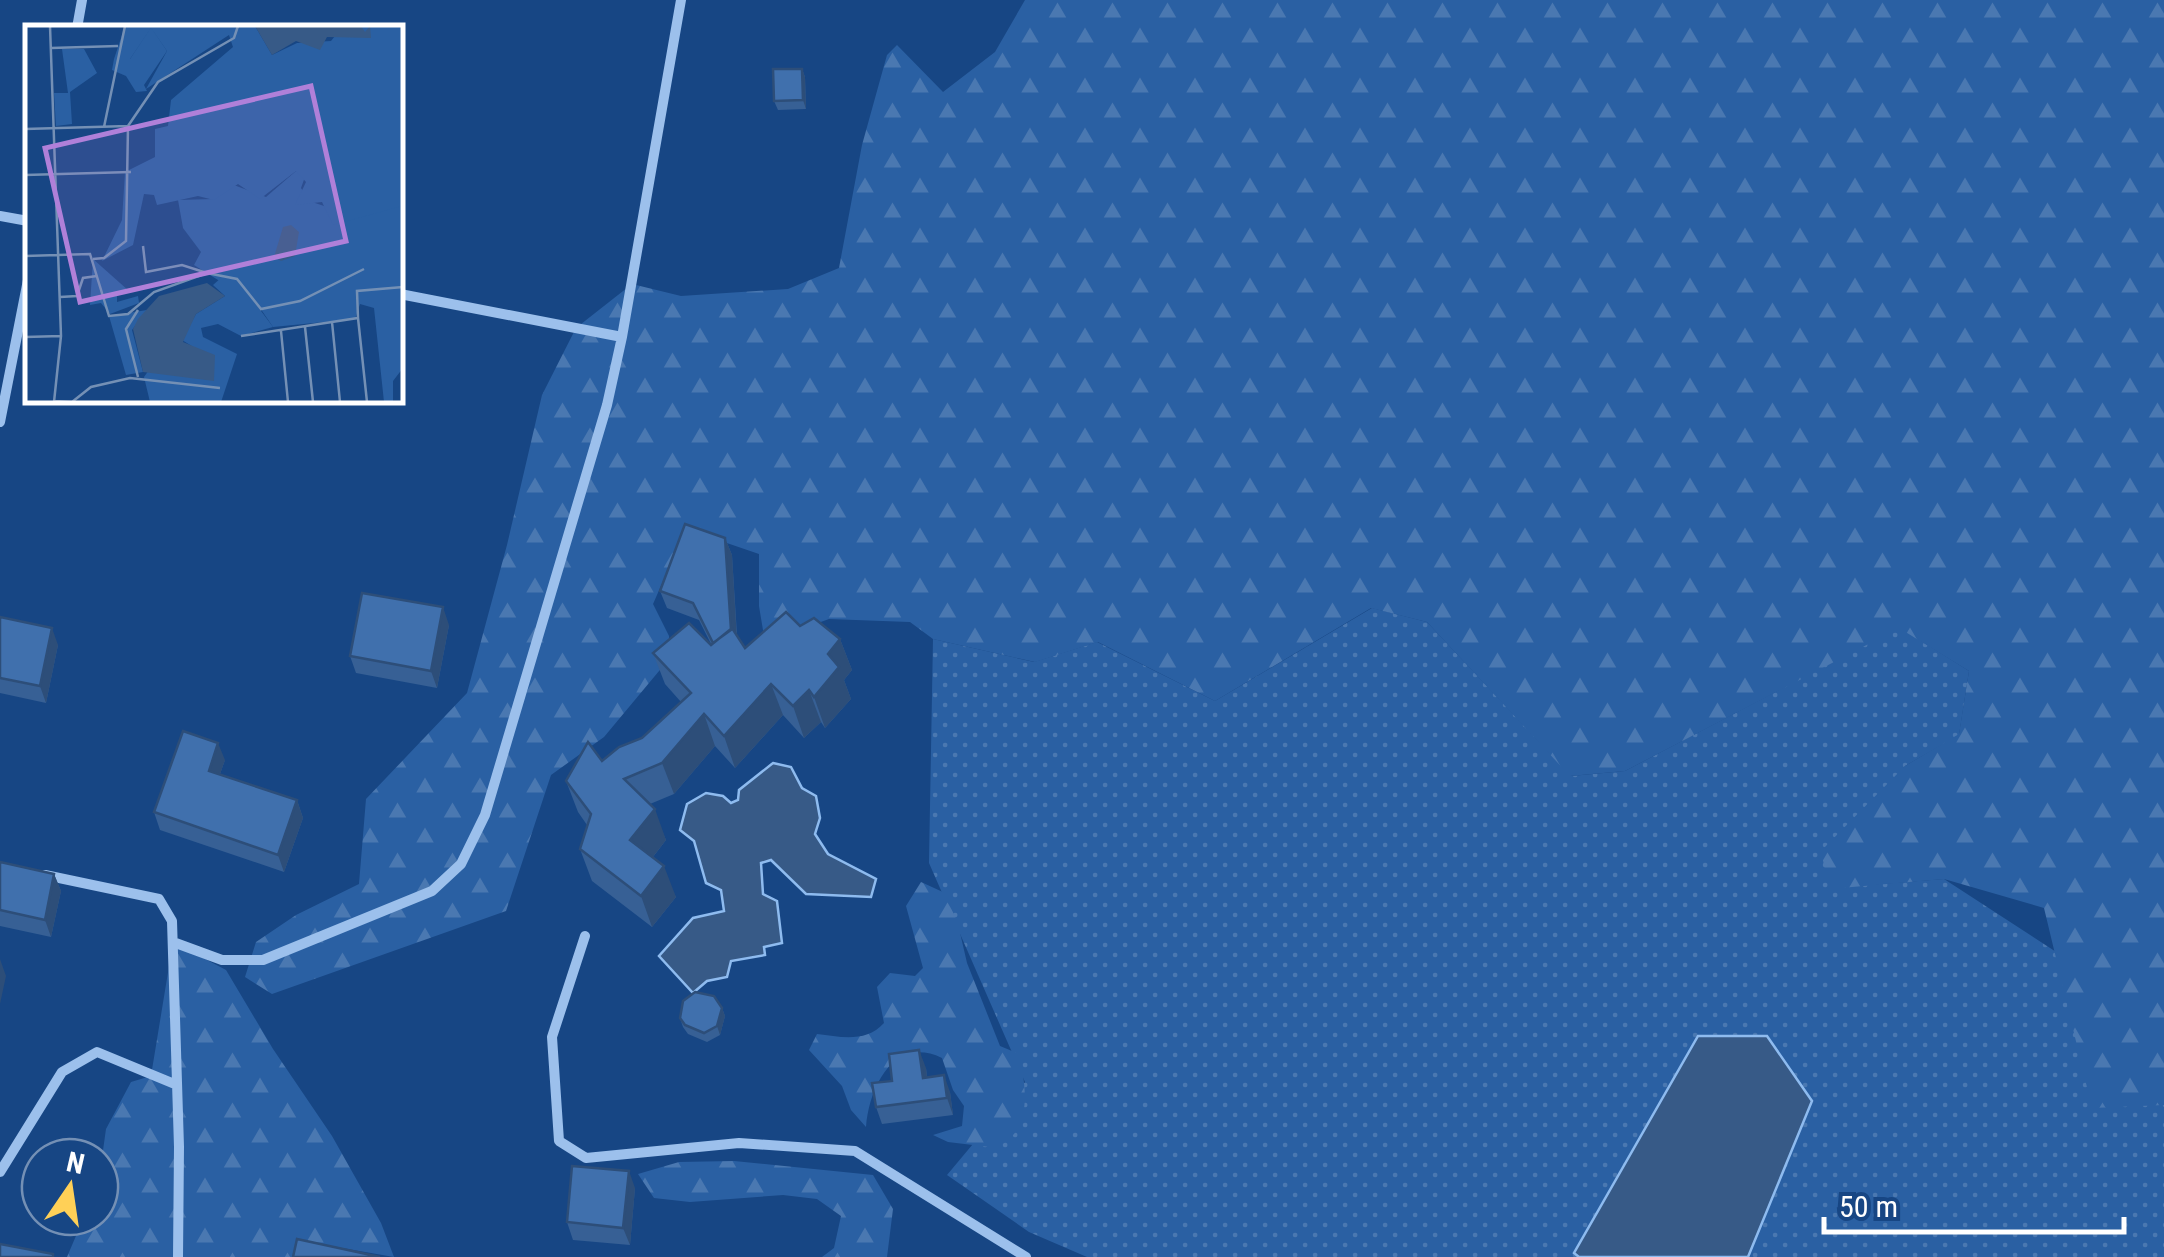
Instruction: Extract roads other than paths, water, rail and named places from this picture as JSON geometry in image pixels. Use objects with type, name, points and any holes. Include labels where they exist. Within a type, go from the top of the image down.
[{"type":"street","points":[[77,25],[82,0]]},
{"type":"street","points":[[173,942],[222,960],[264,960],[432,891],[461,864],[485,815],[606,406],[622,337],[681,0]]},
{"type":"street","points":[[0,216],[25,220]]},
{"type":"street","points":[[402,294],[622,337]]},
{"type":"street","points":[[0,422],[25,295]]},
{"type":"street","points":[[36,873],[159,900],[172,921],[178,1257]]},
{"type":"street","points":[[585,936],[552,1036],[559,1141],[586,1158],[739,1143],[855,1152],[1026,1257]]},
{"type":"street","points":[[0,1172],[62,1072],[96,1052],[177,1086]]}]
